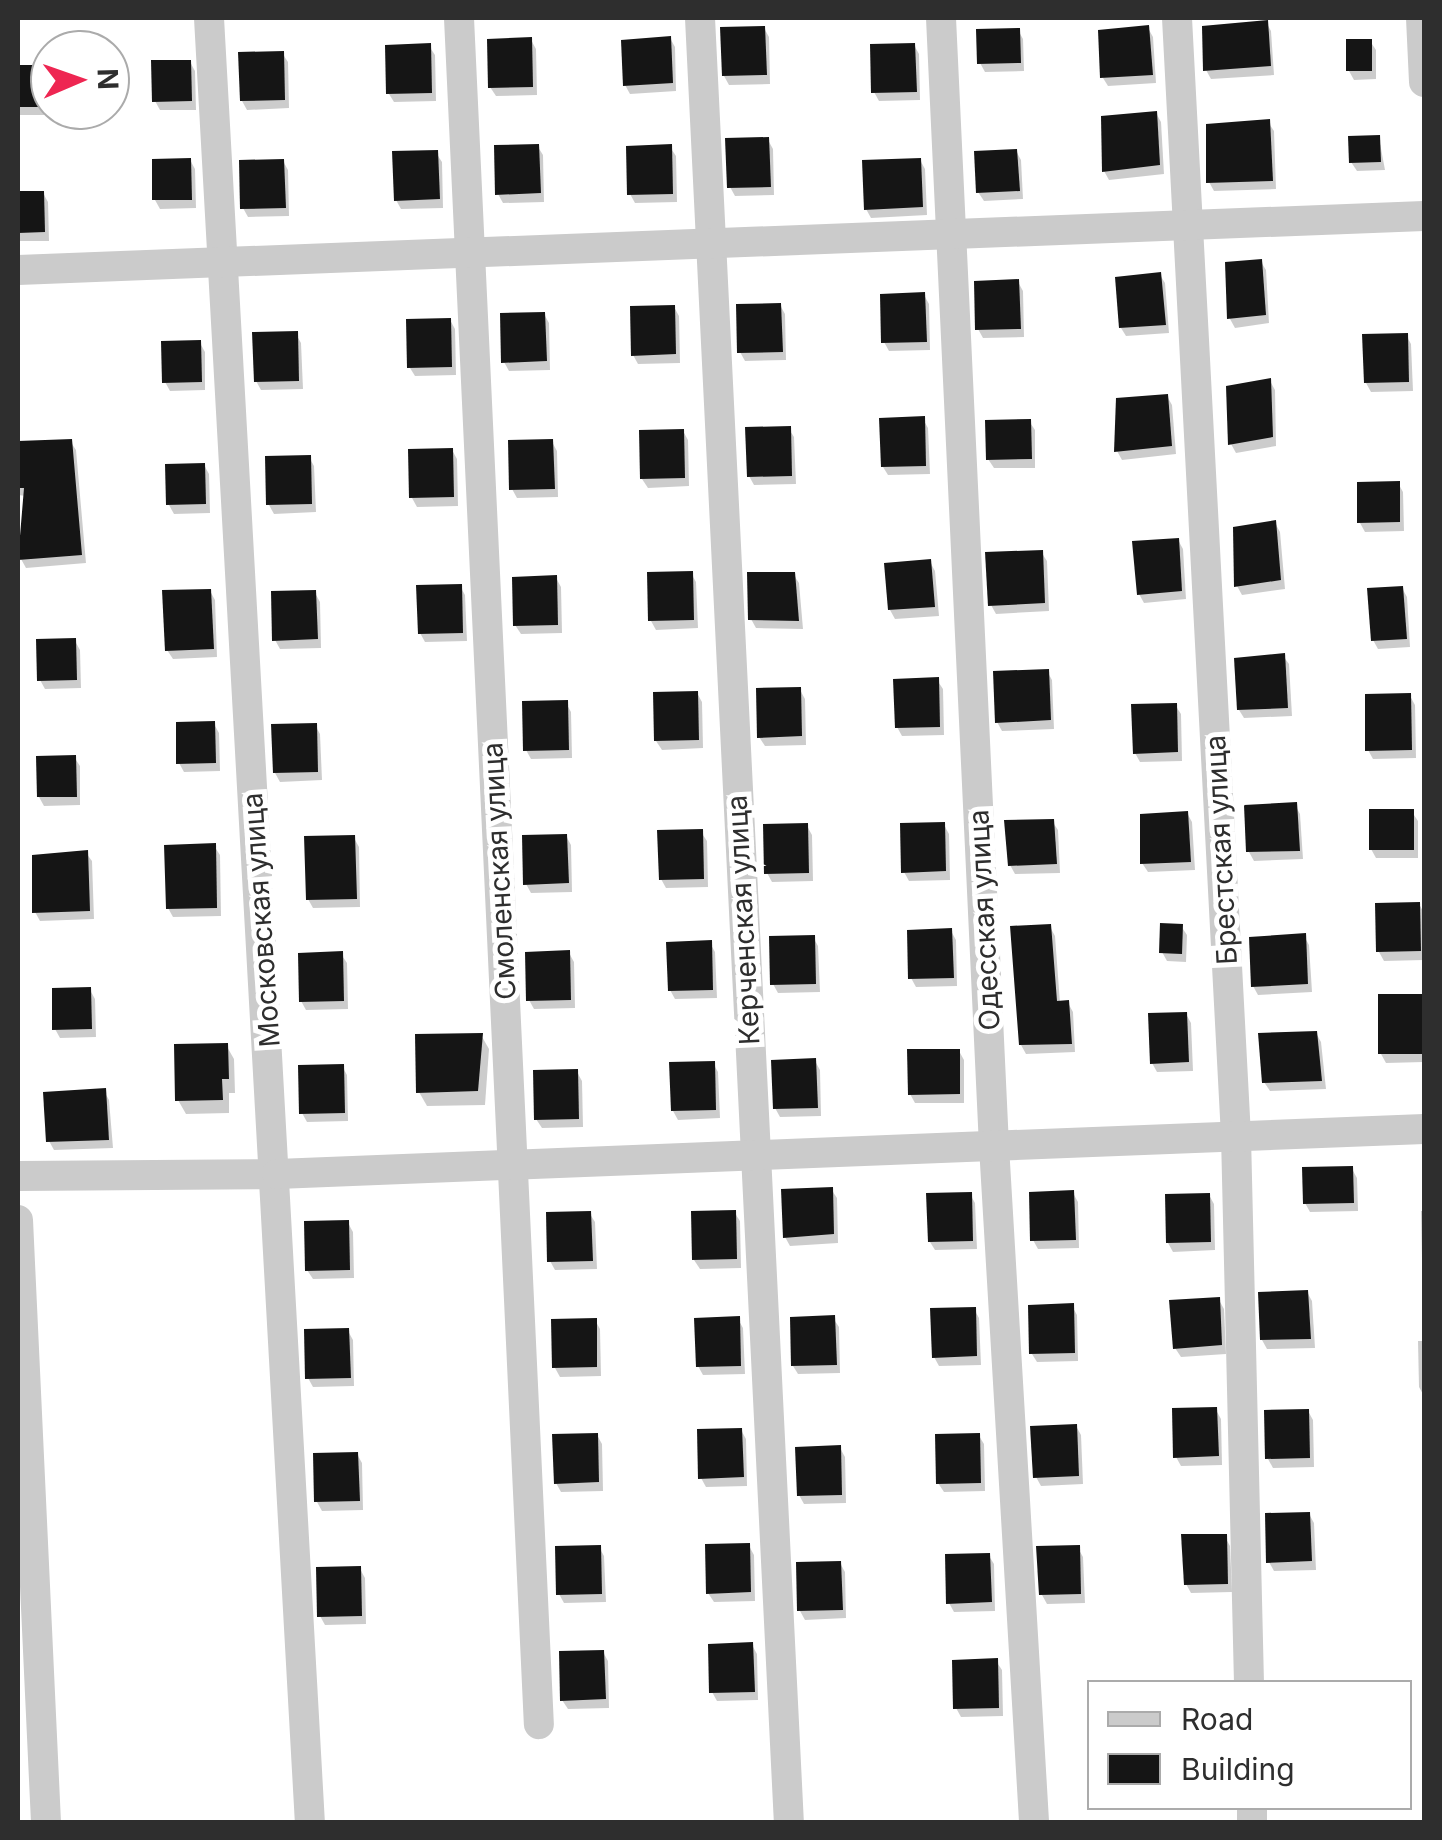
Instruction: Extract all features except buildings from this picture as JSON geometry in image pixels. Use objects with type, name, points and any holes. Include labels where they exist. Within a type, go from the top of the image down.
[{"type":"street","name":"Московская улица","points":[[209,18],[277,1174],[310,1822]]},
{"type":"street","name":"Смоленская улица","points":[[460,18],[538,1724]]},
{"type":"street","name":"Керченская улица","points":[[700,18],[789,1822]]},
{"type":"street","name":"Одесская улица","points":[[941,18],[994,1146],[1034,1822]]},
{"type":"street","name":"Брестская улица","points":[[1177,18],[1236,1136],[1249,1680]]},
{"type":"street","points":[[1421,18],[1424,82]]},
{"type":"street","points":[[18,270],[1424,216]]},
{"type":"street","points":[[18,1176],[277,1174],[1424,1129]]},
{"type":"street","points":[[18,1220],[46,1822]]}]
